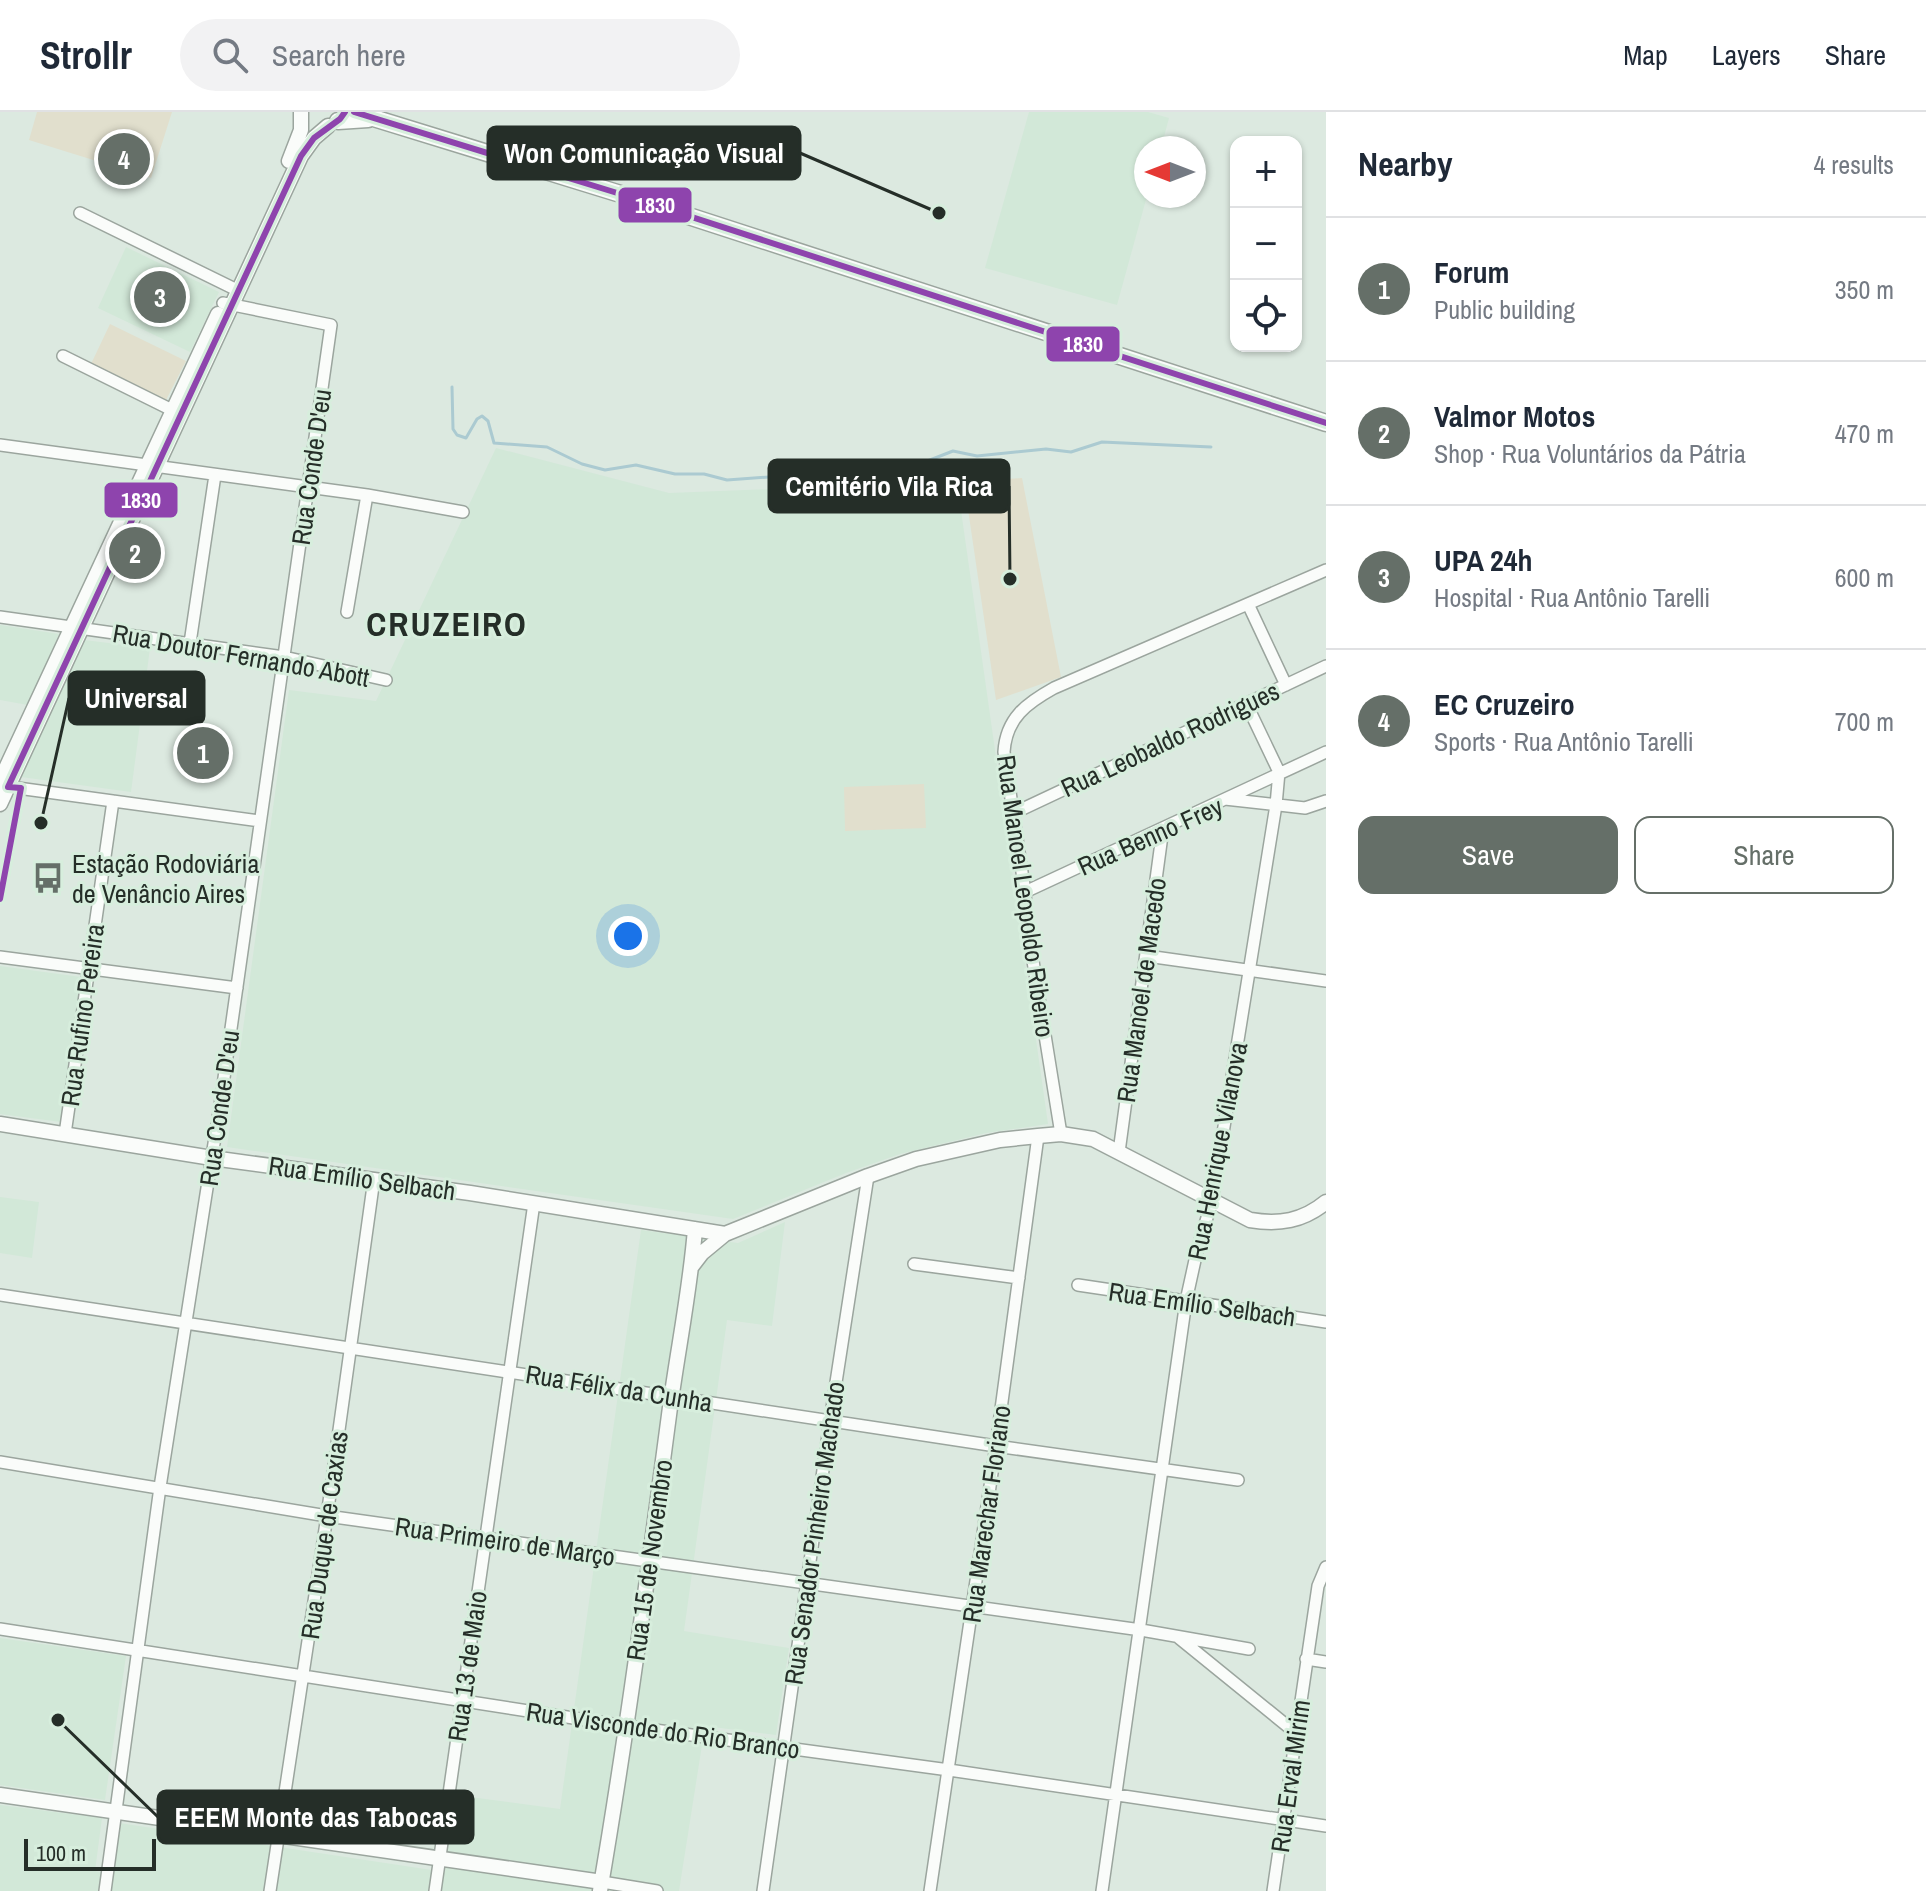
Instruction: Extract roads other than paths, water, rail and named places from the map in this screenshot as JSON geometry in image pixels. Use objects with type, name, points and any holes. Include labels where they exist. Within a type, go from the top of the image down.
[{"type":"highway","points":[[354,112],[627,196],[1326,423]]},
{"type":"highway","points":[[337,119],[369,115]]},
{"type":"main road","points":[[301,112],[312,124],[337,119]]},
{"type":"main road","points":[[234,289],[297,144],[301,112]]},
{"type":"main road","points":[[0,804],[3,785],[225,305],[301,156],[314,138],[337,119]]},
{"type":"main road","points":[[151,466],[172,410],[217,339],[225,305]]},
{"type":"main road","name":"Rua Emílio Selbach","points":[[0,1124],[725,1234]]},
{"type":"main road","points":[[692,1266],[725,1234],[868,1176],[916,1159],[1000,1140],[1038,1136],[1061,1134],[1093,1139],[1250,1220],[1270,1223],[1296,1220],[1326,1202]]},
{"type":"main road","name":"Rua 15 de Novembro","points":[[601,1886],[650,1562],[695,1229]]},
{"type":"main road","points":[[0,1795],[601,1886]]},
{"type":"street","points":[[80,213],[234,289]]},
{"type":"street","name":"Rua Conde D'eu","points":[[105,1891],[160,1487],[212,1158],[331,325],[225,305]]},
{"type":"street","points":[[63,356],[172,410]]},
{"type":"street","points":[[0,445],[367,495],[463,512]]},
{"type":"street","points":[[190,643],[215,475]]},
{"type":"street","points":[[347,612],[367,495]]},
{"type":"street","name":"Rua Manoel Leopoldo Ribeiro","points":[[1061,1134],[1027,924],[1004,752],[1005,735],[1012,720],[1030,702],[1054,688],[1326,570]]},
{"type":"street","points":[[1248,604],[1286,685]]},
{"type":"street","name":"Rua Doutor Fernando Abott","points":[[0,617],[284,657],[386,680]]},
{"type":"street","name":"Rua Leobaldo Rodrigues","points":[[1014,813],[1326,666]]},
{"type":"street","points":[[1246,703],[1279,772]]},
{"type":"street","points":[[1225,799],[1326,752]]},
{"type":"street","name":"Rua Henrique Vilanova","points":[[1102,1891],[1186,1301],[1212,1201],[1251,971],[1279,772]]},
{"type":"street","points":[[3,785],[260,821]]},
{"type":"street","name":"Rua Benno Frey","points":[[1025,892],[1225,799],[1305,808],[1326,801]]},
{"type":"street","name":"Rua Rufino Pereira","points":[[65,1134],[113,801]]},
{"type":"street","name":"Rua Manoel de Macedo","points":[[1119,1152],[1163,828]]},
{"type":"street","points":[[1147,956],[1326,981]]},
{"type":"street","points":[[0,957],[237,988]]},
{"type":"street","name":"Rua Marechar Floriano","points":[[930,1891],[1038,1136]]},
{"type":"street","name":"Rua Senador Pinheiro Machado","points":[[763,1891],[868,1176]]},
{"type":"street","name":"Rua Duque de Caxias","points":[[270,1891],[374,1179]]},
{"type":"street","name":"Rua 13 de Maio","points":[[435,1891],[534,1203]]},
{"type":"street","points":[[914,1264],[1019,1278]]},
{"type":"street","name":"Rua Emílio Selbach","points":[[1078,1285],[1326,1322]]},
{"type":"street","name":"Rua Félix da Cunha","points":[[0,1295],[1238,1480]]},
{"type":"street","name":"Rua Primeiro de Março","points":[[0,1462],[327,1516],[1141,1630],[1249,1649]]},
{"type":"street","name":"Rua Erval Mirim","points":[[1273,1891],[1306,1659],[1318,1586],[1326,1567]]},
{"type":"street","name":"Rua Visconde do Rio Branco","points":[[0,1629],[625,1726],[1326,1826]]},
{"type":"street","points":[[1177,1636],[1296,1733]]},
{"type":"street","points":[[1306,1659],[1326,1662]]},
{"type":"street","points":[[601,1886],[657,1891]]},
{"type":"waterway","points":[[452,387],[453,429],[457,435],[466,438],[482,416],[488,421],[494,443],[547,447],[582,464],[605,470],[636,465],[675,474],[704,474],[727,480],[783,476],[821,464],[854,471],[894,474],[953,451],[977,456],[1046,449],[1071,452],[1102,442],[1211,447]]},
{"type":"place","name":"EC Cruzeiro","points":[[124,159]]},
{"type":"place","name":"Won Comunicação Visual","points":[[939,213]]},
{"type":"place","name":"UPA 24h","points":[[160,297]]},
{"type":"place","name":"Valmor Motos","points":[[135,553]]},
{"type":"place","name":"Cemitério Vila Rica","points":[[1010,579]]},
{"type":"place","name":"Forum","points":[[203,753]]},
{"type":"place","name":"Universal","points":[[41,823]]},
{"type":"place","name":"Estação Rodoviária de Venâncio Aires","points":[[48,878]]},
{"type":"place","name":"EEEM Monte das Tabocas","points":[[58,1720]]},
{"type":"district","name":"CRUZEIRO","points":[[447,624]]}]
